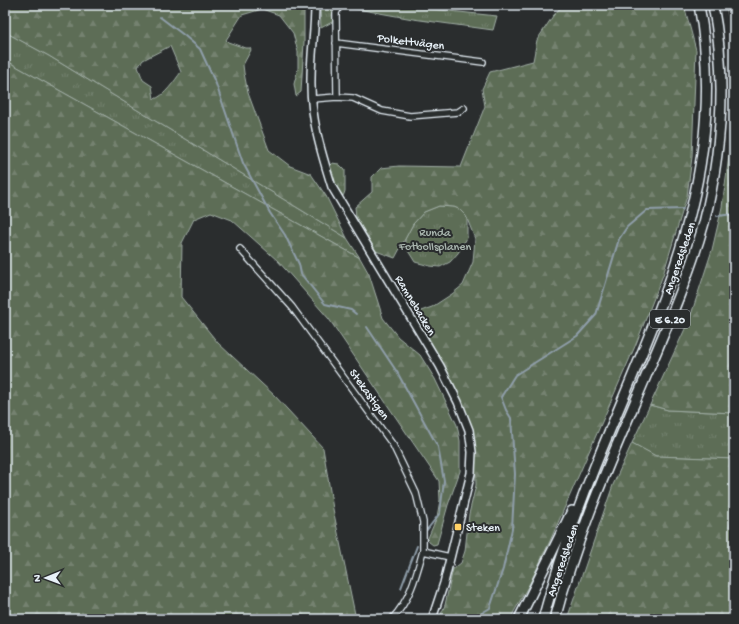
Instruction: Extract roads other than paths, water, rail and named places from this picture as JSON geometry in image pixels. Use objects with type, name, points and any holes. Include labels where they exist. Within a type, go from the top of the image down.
[{"type":"highway","name":"Angeredsleden","points":[[543,619],[572,525],[655,325],[689,225],[704,148],[707,115],[708,87],[706,58],[703,25],[699,5]]},
{"type":"highway","name":"Angeredsleden","points":[[556,619],[563,590],[577,549],[609,467],[669,323],[703,224],[716,161],[722,90],[720,56],[713,5]]},
{"type":"highway","points":[[519,619],[532,595],[552,550],[595,467]]},
{"type":"street","name":"Ramnebacken","points":[[315,5],[311,79],[312,99],[315,128],[332,187],[440,366],[458,402],[468,430],[472,452],[471,473],[444,583],[432,619]]},
{"type":"street","points":[[337,97],[336,13],[340,5]]},
{"type":"street","name":"Polkettvägen","points":[[336,43],[483,62]]},
{"type":"street","points":[[312,99],[337,97],[353,98],[382,111],[410,116],[458,112],[464,108]]},
{"type":"street","name":"Stekastigen","points":[[240,249],[292,308],[393,445],[416,493],[423,522],[423,551]]},
{"type":"street","points":[[392,619],[404,605],[410,592],[423,551],[450,557]]},
{"type":"waterway","points":[[152,5],[155,9]]},
{"type":"waterway","points":[[160,17],[200,49],[216,84],[243,163],[270,213],[285,235],[299,264],[301,274],[325,304],[351,310],[356,314]]},
{"type":"waterway","points":[[472,619],[490,608],[503,569],[512,529],[515,474],[511,418],[501,397],[515,375],[577,336],[596,315],[619,239],[627,227],[647,210],[683,209]]},
{"type":"waterway","points":[[717,216],[734,214]]},
{"type":"waterway","points":[[367,327],[397,372],[438,447],[444,481],[440,513],[426,531]]},
{"type":"waterway","points":[[401,588],[417,546]]},
{"type":"place","name":"Steken","points":[[458,527]]},
{"type":"park label","name":"Runda Fotbollsplanen","points":[[435,239]]}]
